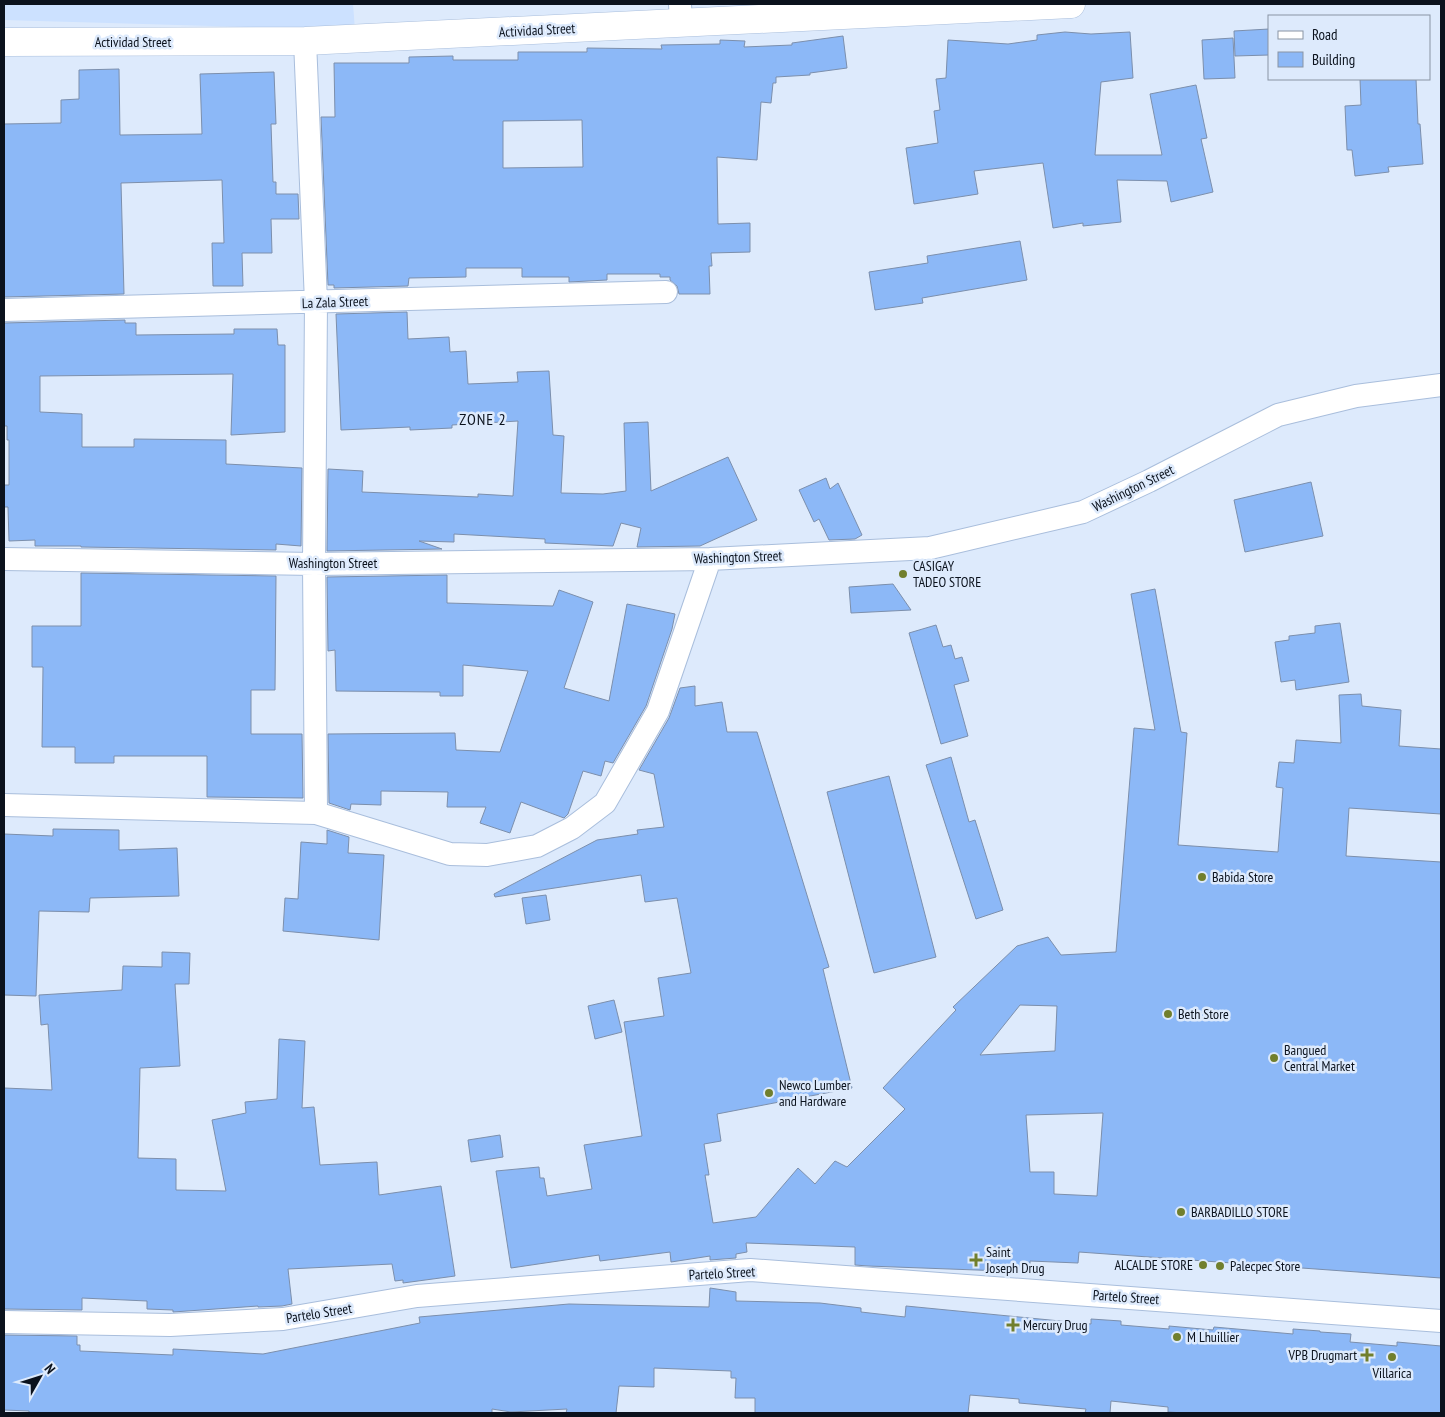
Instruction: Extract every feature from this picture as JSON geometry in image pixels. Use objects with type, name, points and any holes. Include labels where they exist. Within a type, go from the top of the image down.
[{"type":"street","name":"Actividad Street","points":[[4,42],[305,41],[680,13],[1071,4]]},
{"type":"street","points":[[305,41],[316,302],[314,564],[316,813]]},
{"type":"street","name":"La Zala Street","points":[[4,310],[666,292]]},
{"type":"street","name":"Washington Street","points":[[4,559],[314,564],[710,559],[930,548],[1084,512],[1149,482],[1278,415],[1356,396],[1441,385]]},
{"type":"street","points":[[4,805],[316,813],[450,854],[487,855],[537,846],[572,828],[604,803],[658,711],[710,559]]},
{"type":"street","name":"Partelo Street","points":[[4,1322],[170,1325],[283,1319],[417,1296],[750,1270],[1441,1321]]},
{"type":"shaded area","points":[[4,4],[353,4],[355,30],[4,20]]},
{"type":"building","points":[[1268,29],[1268,55],[1235,56],[1234,31]]},
{"type":"building","points":[[1065,32],[1091,34],[1130,32],[1133,78],[1101,82],[1095,155],[1162,155],[1150,94],[1196,85],[1207,138],[1201,139],[1213,192],[1171,202],[1167,181],[1117,180],[1121,222],[1083,226],[1083,223],[1053,228],[1043,163],[974,171],[978,194],[914,204],[906,148],[938,143],[934,111],[940,110],[936,79],[946,78],[948,40],[1008,44],[1037,40],[1037,35]]},
{"type":"building","points":[[843,36],[847,68],[810,73],[810,75],[776,77],[776,83],[773,83],[771,103],[761,102],[757,160],[717,157],[718,224],[750,223],[750,252],[711,253],[712,266],[709,266],[710,294],[679,294],[677,286],[670,280],[670,277],[660,277],[660,274],[607,274],[607,280],[569,282],[569,277],[522,277],[522,268],[466,268],[466,277],[409,278],[408,286],[334,288],[334,285],[328,285],[321,117],[335,117],[334,63],[409,63],[409,57],[453,56],[453,60],[518,60],[518,52],[587,52],[587,48],[662,49],[661,45],[720,44],[720,40],[745,41],[744,47],[792,45],[792,43]],"holes":[[[582,120],[583,167],[503,168],[503,121]]]},
{"type":"building","points":[[1233,38],[1235,78],[1204,79],[1202,40]]},
{"type":"building","points":[[119,69],[120,135],[202,134],[200,74],[274,72],[276,124],[271,124],[273,182],[276,182],[276,194],[298,194],[299,219],[271,219],[272,253],[242,253],[243,286],[213,286],[212,243],[224,243],[222,180],[121,183],[124,294],[4,297],[4,124],[61,123],[61,100],[79,99],[79,70]]},
{"type":"building","points":[[1360,80],[1416,80],[1418,124],[1420,124],[1423,164],[1388,167],[1389,172],[1355,176],[1352,150],[1347,150],[1345,106],[1361,105]]},
{"type":"building","points":[[1020,241],[1027,280],[922,298],[923,303],[875,310],[869,272],[928,263],[927,256]]},
{"type":"building","points":[[407,312],[408,339],[449,337],[450,352],[466,351],[468,384],[518,382],[517,372],[549,371],[553,435],[564,436],[561,493],[603,494],[626,491],[624,423],[648,422],[651,491],[728,457],[757,520],[700,546],[637,547],[641,528],[621,523],[613,546],[545,543],[545,539],[454,534],[454,542],[419,541],[442,549],[327,551],[328,469],[363,471],[362,492],[478,497],[478,494],[513,496],[518,421],[452,425],[452,428],[410,430],[410,427],[341,430],[336,314]]},
{"type":"building","points":[[125,320],[125,323],[136,323],[136,335],[234,334],[234,329],[277,329],[278,345],[285,345],[285,432],[231,435],[233,374],[40,376],[40,412],[82,414],[82,447],[134,447],[134,439],[226,440],[226,464],[302,468],[301,546],[276,544],[276,550],[81,547],[35,546],[35,540],[9,541],[8,507],[4,507],[4,485],[9,485],[9,440],[7,440],[7,426],[4,426],[4,323]]},
{"type":"building","points":[[826,478],[830,489],[838,483],[862,535],[855,539],[829,540],[819,519],[814,522],[799,490]]},
{"type":"building","points":[[1311,482],[1323,536],[1245,552],[1234,500]]},
{"type":"building","points":[[81,573],[276,576],[275,690],[251,690],[251,734],[302,734],[303,798],[207,797],[207,756],[114,756],[114,763],[75,763],[75,747],[42,747],[43,667],[32,667],[32,626],[81,626]]},
{"type":"building","points":[[447,575],[447,603],[553,606],[559,590],[593,602],[564,688],[609,701],[627,604],[675,614],[672,629],[646,706],[613,763],[605,761],[601,776],[583,771],[568,814],[564,818],[521,802],[510,833],[480,823],[486,807],[447,807],[448,792],[381,791],[381,805],[351,804],[350,810],[329,803],[328,734],[455,733],[456,750],[500,752],[528,671],[463,665],[463,696],[440,696],[440,692],[336,691],[335,650],[328,651],[327,577]]},
{"type":"building","points":[[893,584],[911,610],[851,613],[849,587]]},
{"type":"building","points":[[1155,589],[1181,732],[1187,733],[1178,845],[1278,852],[1283,788],[1276,787],[1279,762],[1294,763],[1296,740],[1341,743],[1339,695],[1361,694],[1362,706],[1401,710],[1399,746],[1441,749],[1441,814],[1349,808],[1346,856],[1441,862],[1441,1278],[1079,1252],[1078,1263],[1030,1261],[1030,1272],[868,1266],[855,1265],[855,1247],[746,1243],[747,1252],[736,1254],[736,1258],[710,1260],[710,1256],[671,1262],[670,1252],[600,1261],[599,1255],[511,1268],[496,1171],[539,1167],[540,1178],[544,1178],[547,1196],[592,1189],[584,1145],[642,1136],[624,1022],[664,1016],[658,978],[691,973],[677,898],[645,902],[641,875],[495,897],[494,894],[597,840],[638,834],[637,830],[664,827],[654,774],[639,770],[669,718],[680,688],[695,686],[695,706],[722,702],[727,732],[757,732],[829,967],[823,969],[852,1088],[717,1114],[721,1141],[704,1144],[709,1175],[705,1175],[713,1223],[756,1217],[798,1168],[815,1184],[835,1161],[847,1167],[905,1109],[883,1088],[956,1010],[953,1007],[1017,946],[1048,937],[1061,955],[1116,952],[1134,728],[1155,730],[1131,594]],"holes":[[[1020,1005],[1057,1006],[1055,1051],[980,1055]],[[1103,1113],[1097,1196],[1054,1194],[1054,1172],[1030,1172],[1026,1115]]]},
{"type":"building","points":[[1340,623],[1349,682],[1296,690],[1295,680],[1281,682],[1275,642],[1289,640],[1289,636],[1315,633],[1315,626]]},
{"type":"building","points":[[936,625],[943,647],[951,645],[955,659],[962,657],[969,681],[954,685],[968,736],[941,744],[909,633]]},
{"type":"building","points":[[951,757],[969,822],[975,820],[1003,910],[976,919],[926,765]]},
{"type":"building","points":[[889,776],[936,957],[874,973],[827,792]]},
{"type":"building","points":[[53,829],[119,830],[119,850],[177,848],[179,896],[90,898],[89,912],[39,911],[36,996],[4,995],[4,834],[53,836]]},
{"type":"building","points":[[327,830],[349,837],[348,853],[384,855],[379,940],[283,931],[285,898],[298,899],[301,842],[327,844]]},
{"type":"building","points":[[546,895],[550,920],[526,924],[522,898]]},
{"type":"building","points":[[162,952],[190,953],[189,984],[175,984],[180,1066],[140,1068],[138,1158],[176,1159],[176,1190],[226,1191],[212,1120],[246,1113],[245,1102],[277,1099],[279,1039],[305,1041],[302,1108],[314,1107],[320,1165],[377,1162],[379,1195],[441,1186],[455,1276],[403,1283],[403,1280],[395,1281],[392,1264],[288,1269],[292,1304],[282,1306],[173,1312],[173,1310],[147,1309],[147,1301],[82,1298],[82,1310],[4,1309],[4,1088],[52,1090],[48,1024],[41,1025],[39,995],[122,990],[123,966],[162,967]]},
{"type":"building","points":[[614,1000],[622,1032],[595,1039],[588,1006]]},
{"type":"building","points":[[500,1135],[503,1157],[471,1162],[468,1140]]},
{"type":"building","points":[[710,1288],[736,1292],[736,1301],[820,1303],[861,1308],[861,1312],[905,1317],[906,1306],[1091,1324],[1091,1319],[1121,1321],[1121,1325],[1169,1329],[1169,1326],[1213,1330],[1214,1327],[1293,1334],[1293,1329],[1320,1331],[1351,1334],[1350,1342],[1397,1346],[1397,1342],[1441,1346],[1441,1413],[1185,1413],[1168,1412],[1168,1407],[1111,1401],[1110,1413],[1085,1413],[1086,1409],[1019,1403],[1019,1399],[970,1395],[968,1413],[755,1413],[755,1398],[735,1398],[736,1378],[731,1378],[731,1371],[654,1368],[654,1387],[619,1386],[616,1413],[566,1413],[567,1409],[511,1412],[492,1409],[492,1413],[29,1413],[29,1411],[4,1410],[4,1335],[77,1336],[77,1345],[80,1345],[80,1351],[173,1355],[173,1349],[263,1354],[420,1323],[419,1317],[569,1304],[709,1307]]},
{"type":"place","name":"CASIGAY TADEO STORE","points":[[903,574]]},
{"type":"place","name":"Babida Store","points":[[1202,877]]},
{"type":"place","name":"Beth Store","points":[[1168,1014]]},
{"type":"place","name":"Bangued Central Market","points":[[1274,1058]]},
{"type":"place","name":"Newco Lumber and Hardware","points":[[769,1093]]},
{"type":"place","name":"BARBADILLO STORE","points":[[1181,1212]]},
{"type":"place","name":"Saint Joseph Drug","points":[[976,1260]]},
{"type":"place","name":"ALCALDE STORE","points":[[1203,1265]]},
{"type":"place","name":"Palecpec Store","points":[[1220,1266]]},
{"type":"place","name":"Mercury Drug","points":[[1013,1325]]},
{"type":"place","name":"M Lhuillier","points":[[1177,1337]]},
{"type":"place","name":"VPB Drugmart","points":[[1367,1355]]},
{"type":"place","name":"Villarica","points":[[1392,1357]]},
{"type":"district","name":"ZONE 2","points":[[483,419]]}]
